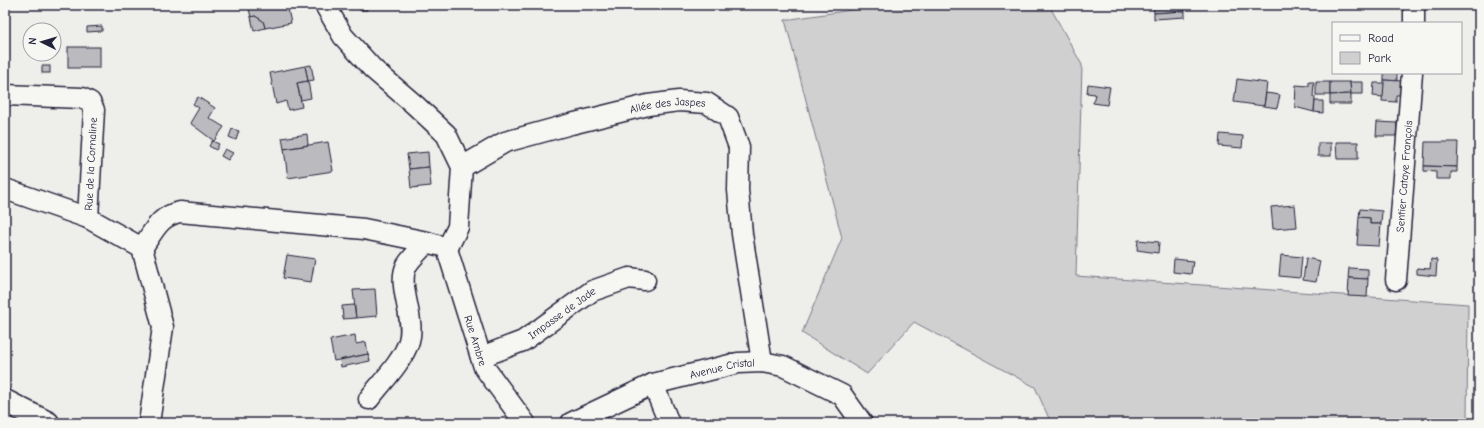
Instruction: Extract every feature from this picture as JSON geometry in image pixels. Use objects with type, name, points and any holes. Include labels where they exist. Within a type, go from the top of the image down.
[{"type":"street","points":[[149,423],[163,327],[142,248],[162,220],[170,214],[180,212],[364,230],[427,242],[447,248],[458,227],[462,167],[446,134],[416,105],[373,69],[343,36],[325,5]]},
{"type":"street","points":[[1414,5],[1414,22]]},
{"type":"street","name":"Sentier Cataye François","points":[[1396,280],[1412,74]]},
{"type":"street","name":"Rue de la Cornaline","points":[[5,95],[82,98],[90,102],[94,110],[88,218]]},
{"type":"street","name":"Allée des Jaspes","points":[[462,167],[505,142],[571,124],[648,105],[679,101],[707,103],[728,117],[739,147],[738,190],[742,234],[762,362]]},
{"type":"street","name":"Rue de la Cornaline","points":[[5,189],[88,218],[142,248]]},
{"type":"street","points":[[369,399],[403,355],[409,341],[411,330],[403,275],[407,265],[427,242]]},
{"type":"street","name":"Rue Ambre","points":[[447,248],[484,367],[525,423]]},
{"type":"street","name":"Impasse de Jade","points":[[481,357],[523,341],[592,292],[629,278],[645,280]]},
{"type":"street","name":"Avenue Cristal","points":[[571,423],[653,384],[738,363],[762,362],[782,366],[842,395],[862,423]]},
{"type":"street","points":[[653,384],[670,423]]},
{"type":"street","points":[[5,401],[48,423]]},
{"type":"green space","points":[[884,5],[1049,5],[1082,65],[1076,276],[1468,304],[1467,423],[1051,423],[1035,387],[914,322],[867,374],[802,333],[842,238],[785,20]]},
{"type":"building","points":[[248,5],[287,5],[291,23],[265,28],[263,21],[255,16],[251,17]]},
{"type":"building","points":[[360,5],[367,5],[367,10],[359,10]]},
{"type":"building","points":[[1153,5],[1184,5],[1185,11],[1154,13]]},
{"type":"building","points":[[1185,11],[1185,17],[1154,19],[1154,13]]},
{"type":"building","points":[[255,16],[263,21],[265,28],[254,31],[251,17]]},
{"type":"building","points":[[102,26],[102,31],[87,32],[87,27]]},
{"type":"building","points":[[68,47],[100,47],[100,68],[68,68]]},
{"type":"building","points":[[311,65],[314,80],[308,81],[305,66]]},
{"type":"building","points":[[42,66],[50,66],[50,73],[42,73]]},
{"type":"building","points":[[305,66],[308,81],[297,83],[302,107],[288,110],[286,101],[276,104],[270,73]]},
{"type":"building","points":[[1384,74],[1397,74],[1397,81],[1384,80]]},
{"type":"building","points":[[1237,79],[1267,83],[1264,106],[1234,102]]},
{"type":"building","points":[[1384,80],[1402,81],[1401,95],[1396,95],[1396,102],[1382,101]]},
{"type":"building","points":[[308,81],[311,98],[301,100],[297,83]]},
{"type":"building","points":[[1309,82],[1314,82],[1314,112],[1295,107],[1296,85],[1309,86]]},
{"type":"building","points":[[1316,82],[1330,82],[1330,95],[1316,95]]},
{"type":"building","points":[[1330,82],[1350,82],[1351,94],[1330,95]]},
{"type":"building","points":[[1350,82],[1363,82],[1363,94],[1351,94]]},
{"type":"building","points":[[1374,83],[1384,83],[1383,97],[1373,96]]},
{"type":"building","points":[[1088,84],[1110,87],[1107,105],[1093,103],[1095,94],[1087,93]]},
{"type":"building","points":[[1266,93],[1280,95],[1277,108],[1264,106]]},
{"type":"building","points":[[1351,94],[1351,104],[1330,104],[1330,95]]},
{"type":"building","points":[[198,97],[215,108],[209,118],[224,127],[214,141],[190,123],[199,108],[193,104]]},
{"type":"building","points":[[1315,101],[1323,101],[1323,113],[1314,112]]},
{"type":"building","points":[[1377,122],[1397,123],[1396,136],[1376,136]]},
{"type":"building","points":[[232,129],[239,131],[236,140],[229,137]]},
{"type":"building","points":[[307,134],[308,145],[284,149],[282,138]]},
{"type":"building","points":[[1220,134],[1243,136],[1242,148],[1219,146]]},
{"type":"building","points":[[212,141],[219,144],[216,150],[209,146]]},
{"type":"building","points":[[328,142],[333,171],[288,178],[284,149]]},
{"type":"building","points":[[1336,142],[1358,142],[1358,159],[1337,159]]},
{"type":"building","points":[[1425,142],[1458,142],[1457,167],[1424,166]]},
{"type":"building","points":[[1318,143],[1331,143],[1331,156],[1318,156]]},
{"type":"building","points":[[225,149],[233,153],[228,160],[221,156]]},
{"type":"building","points":[[428,152],[429,167],[409,169],[407,154]]},
{"type":"building","points":[[1424,166],[1457,167],[1457,172],[1451,172],[1451,179],[1436,179],[1436,172],[1424,171]]},
{"type":"building","points":[[429,167],[431,186],[411,188],[409,169]]},
{"type":"building","points":[[1295,205],[1297,227],[1273,229],[1271,207]]},
{"type":"building","points":[[1360,209],[1382,211],[1381,224],[1370,224],[1370,218],[1359,217]]},
{"type":"building","points":[[1359,217],[1370,218],[1370,224],[1381,224],[1379,246],[1357,245]]},
{"type":"building","points":[[1138,240],[1159,242],[1158,253],[1137,250]]},
{"type":"building","points":[[287,255],[315,259],[311,282],[283,278]]},
{"type":"building","points":[[1281,255],[1302,257],[1300,278],[1279,276]]},
{"type":"building","points":[[1306,258],[1320,261],[1316,282],[1303,280]]},
{"type":"building","points":[[1174,259],[1193,261],[1191,274],[1173,272]]},
{"type":"building","points":[[1431,259],[1437,260],[1436,276],[1417,274],[1417,268],[1430,269]]},
{"type":"building","points":[[1349,268],[1368,269],[1368,279],[1348,278]]},
{"type":"building","points":[[1349,278],[1368,279],[1367,297],[1348,296]]},
{"type":"building","points":[[375,289],[377,316],[356,318],[353,290]]},
{"type":"building","points":[[354,305],[356,318],[343,319],[342,306]]},
{"type":"building","points":[[355,335],[356,344],[366,342],[368,354],[334,361],[330,340]]},
{"type":"building","points":[[368,354],[370,361],[341,367],[340,360]]}]
